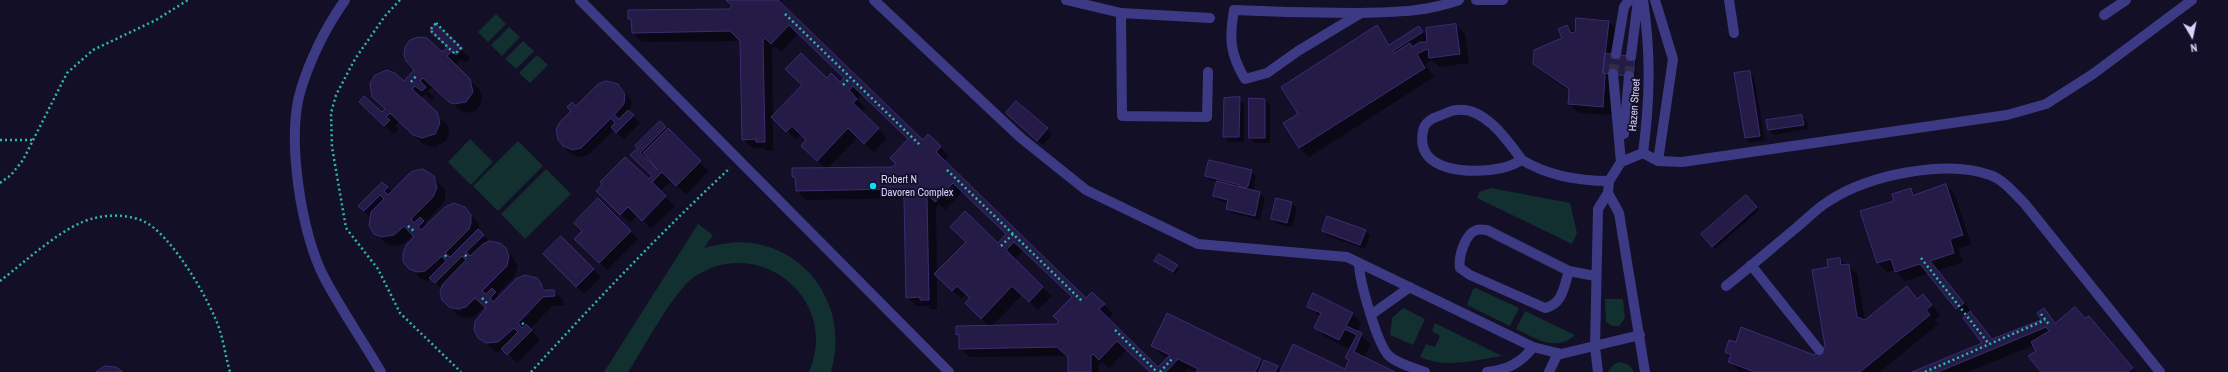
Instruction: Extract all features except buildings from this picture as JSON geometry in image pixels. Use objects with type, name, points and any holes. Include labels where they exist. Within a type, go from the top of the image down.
[{"type":"street","points":[[346,0],[332,19],[314,53],[300,90],[296,116],[300,197],[309,240],[324,278],[381,372]]},
{"type":"street","points":[[580,0],[949,372]]},
{"type":"street","points":[[874,0],[1021,138],[1086,190],[1198,244],[1348,257],[1533,347],[1558,353],[1595,347],[1640,335]]},
{"type":"street","points":[[1066,0],[1121,12],[1210,18]]},
{"type":"street","points":[[1361,13],[1298,51],[1267,73],[1245,79],[1235,62],[1230,32],[1234,10],[1361,13],[1408,12],[1437,4],[1460,0]]},
{"type":"street","points":[[1476,0],[1503,0]]},
{"type":"street","points":[[1616,54],[1624,7],[1629,0]]},
{"type":"street","points":[[1631,56],[1638,0]]},
{"type":"street","name":"Hazen Street","points":[[1643,0],[1648,31],[1649,104],[1643,153]]},
{"type":"street","points":[[1655,0],[1672,59],[1658,161]]},
{"type":"street","points":[[1729,0],[1734,33]]},
{"type":"street","points":[[2104,15],[2126,0]]},
{"type":"street","points":[[1621,162],[1643,153],[1658,161],[1682,162],[1947,125],[2007,115],[2046,104],[2093,74],[2192,0]]},
{"type":"street","points":[[1121,12],[1122,116],[1207,117],[1208,72]]},
{"type":"street","points":[[1613,74],[1621,162]]},
{"type":"street","points":[[1598,372],[1595,347],[1595,276],[1598,209],[1608,192],[1609,181],[1621,162],[1629,76]]},
{"type":"street","points":[[1522,160],[1503,168],[1478,171],[1448,169],[1431,160],[1423,147],[1422,131],[1430,119],[1457,109],[1479,114],[1490,122],[1511,144],[1522,160],[1538,169],[1589,181],[1609,181]]},
{"type":"street","points":[[1726,286],[1829,200],[1855,188],[1901,174],[1933,169],[1967,170],[1991,175],[2008,186],[2025,204],[2160,372]]},
{"type":"street","points":[[1608,192],[1619,213],[1645,372]]},
{"type":"street","points":[[1569,271],[1560,300],[1556,304],[1545,308],[1470,275],[1460,268],[1459,261],[1469,235],[1477,230],[1487,230],[1569,271],[1595,276]]},
{"type":"street","points":[[1359,263],[1362,287],[1382,346],[1390,356],[1425,372]]},
{"type":"street","points":[[1751,265],[1819,350]]},
{"type":"street","points":[[1372,314],[1410,287]]},
{"type":"street","points":[[1487,372],[1512,366],[1525,359],[1533,347]]},
{"type":"street","points":[[1549,372],[1558,353]]},
{"type":"path","points":[[0,183],[11,175],[23,160],[67,72],[93,50],[156,20],[188,0]]},
{"type":"path","points":[[400,0],[385,16],[355,59],[336,95],[331,113],[332,147],[346,228],[378,269],[400,313],[461,372]]},
{"type":"path","points":[[785,14],[920,145]]},
{"type":"path","points":[[436,23],[461,48],[455,54],[430,30],[436,23]]},
{"type":"path","points":[[410,82],[417,75]]},
{"type":"path","points":[[843,85],[850,78]]},
{"type":"path","points":[[0,140],[34,140]]},
{"type":"path","points":[[531,372],[582,316],[688,207],[739,160]]},
{"type":"path","points":[[947,170],[1084,302]]},
{"type":"path","points":[[0,281],[70,228],[95,218],[121,216],[144,221],[167,239],[198,285],[220,330],[230,372]]},
{"type":"path","points":[[408,226],[415,232]]},
{"type":"path","points":[[1001,246],[1013,234]]},
{"type":"path","points":[[444,255],[447,258]]},
{"type":"path","points":[[1921,258],[1989,344]]},
{"type":"path","points":[[482,298],[488,304]]},
{"type":"path","points":[[2041,314],[2050,326]]},
{"type":"path","points":[[1925,372],[2046,320]]},
{"type":"path","points":[[522,323],[526,326]]},
{"type":"path","points":[[1114,330],[1158,372],[1173,358]]},
{"type":"green space","points":[[496,14],[506,24],[488,42],[478,32]]},
{"type":"green space","points":[[509,27],[520,37],[502,56],[491,45]]},
{"type":"green space","points":[[523,41],[534,51],[516,69],[505,59]]},
{"type":"green space","points":[[537,55],[548,65],[530,83],[519,73]]},
{"type":"green space","points":[[470,139],[493,162],[471,185],[448,162]]},
{"type":"green space","points":[[518,141],[543,166],[498,211],[473,186]]},
{"type":"green space","points":[[546,169],[571,194],[525,239],[501,214]]},
{"type":"green space","points":[[1491,188],[1570,203],[1577,233],[1572,244],[1477,198],[1479,192]]},
{"type":"green space","points":[[698,224],[713,235],[704,248],[728,243],[752,243],[774,249],[793,259],[809,272],[822,289],[830,308],[835,329],[835,350],[831,372],[809,372],[816,345],[814,321],[804,299],[788,281],[767,269],[744,263],[719,265],[694,277],[686,284],[668,307],[628,372],[604,372]]},
{"type":"green space","points":[[1476,288],[1519,308],[1510,326],[1467,305],[1473,289]]},
{"type":"green space","points":[[1605,299],[1623,299],[1625,318],[1619,326],[1612,326],[1606,322]]},
{"type":"green space","points":[[1403,308],[1425,319],[1413,345],[1390,335],[1392,318]]},
{"type":"green space","points":[[1525,311],[1575,335],[1561,343],[1546,342],[1531,337],[1516,329]]},
{"type":"green space","points":[[1435,323],[1502,356],[1450,363],[1430,361],[1420,357],[1426,344],[1435,347],[1440,336],[1432,331]]},
{"type":"green space","points":[[1621,362],[1629,365],[1634,372],[1608,372],[1614,364]]},
{"type":"tunnel","points":[[1613,74],[1616,54]]},
{"type":"tunnel","points":[[1629,76],[1631,56]]},
{"type":"place","name":"Robert N Davoren Complex","points":[[873,186]]}]
